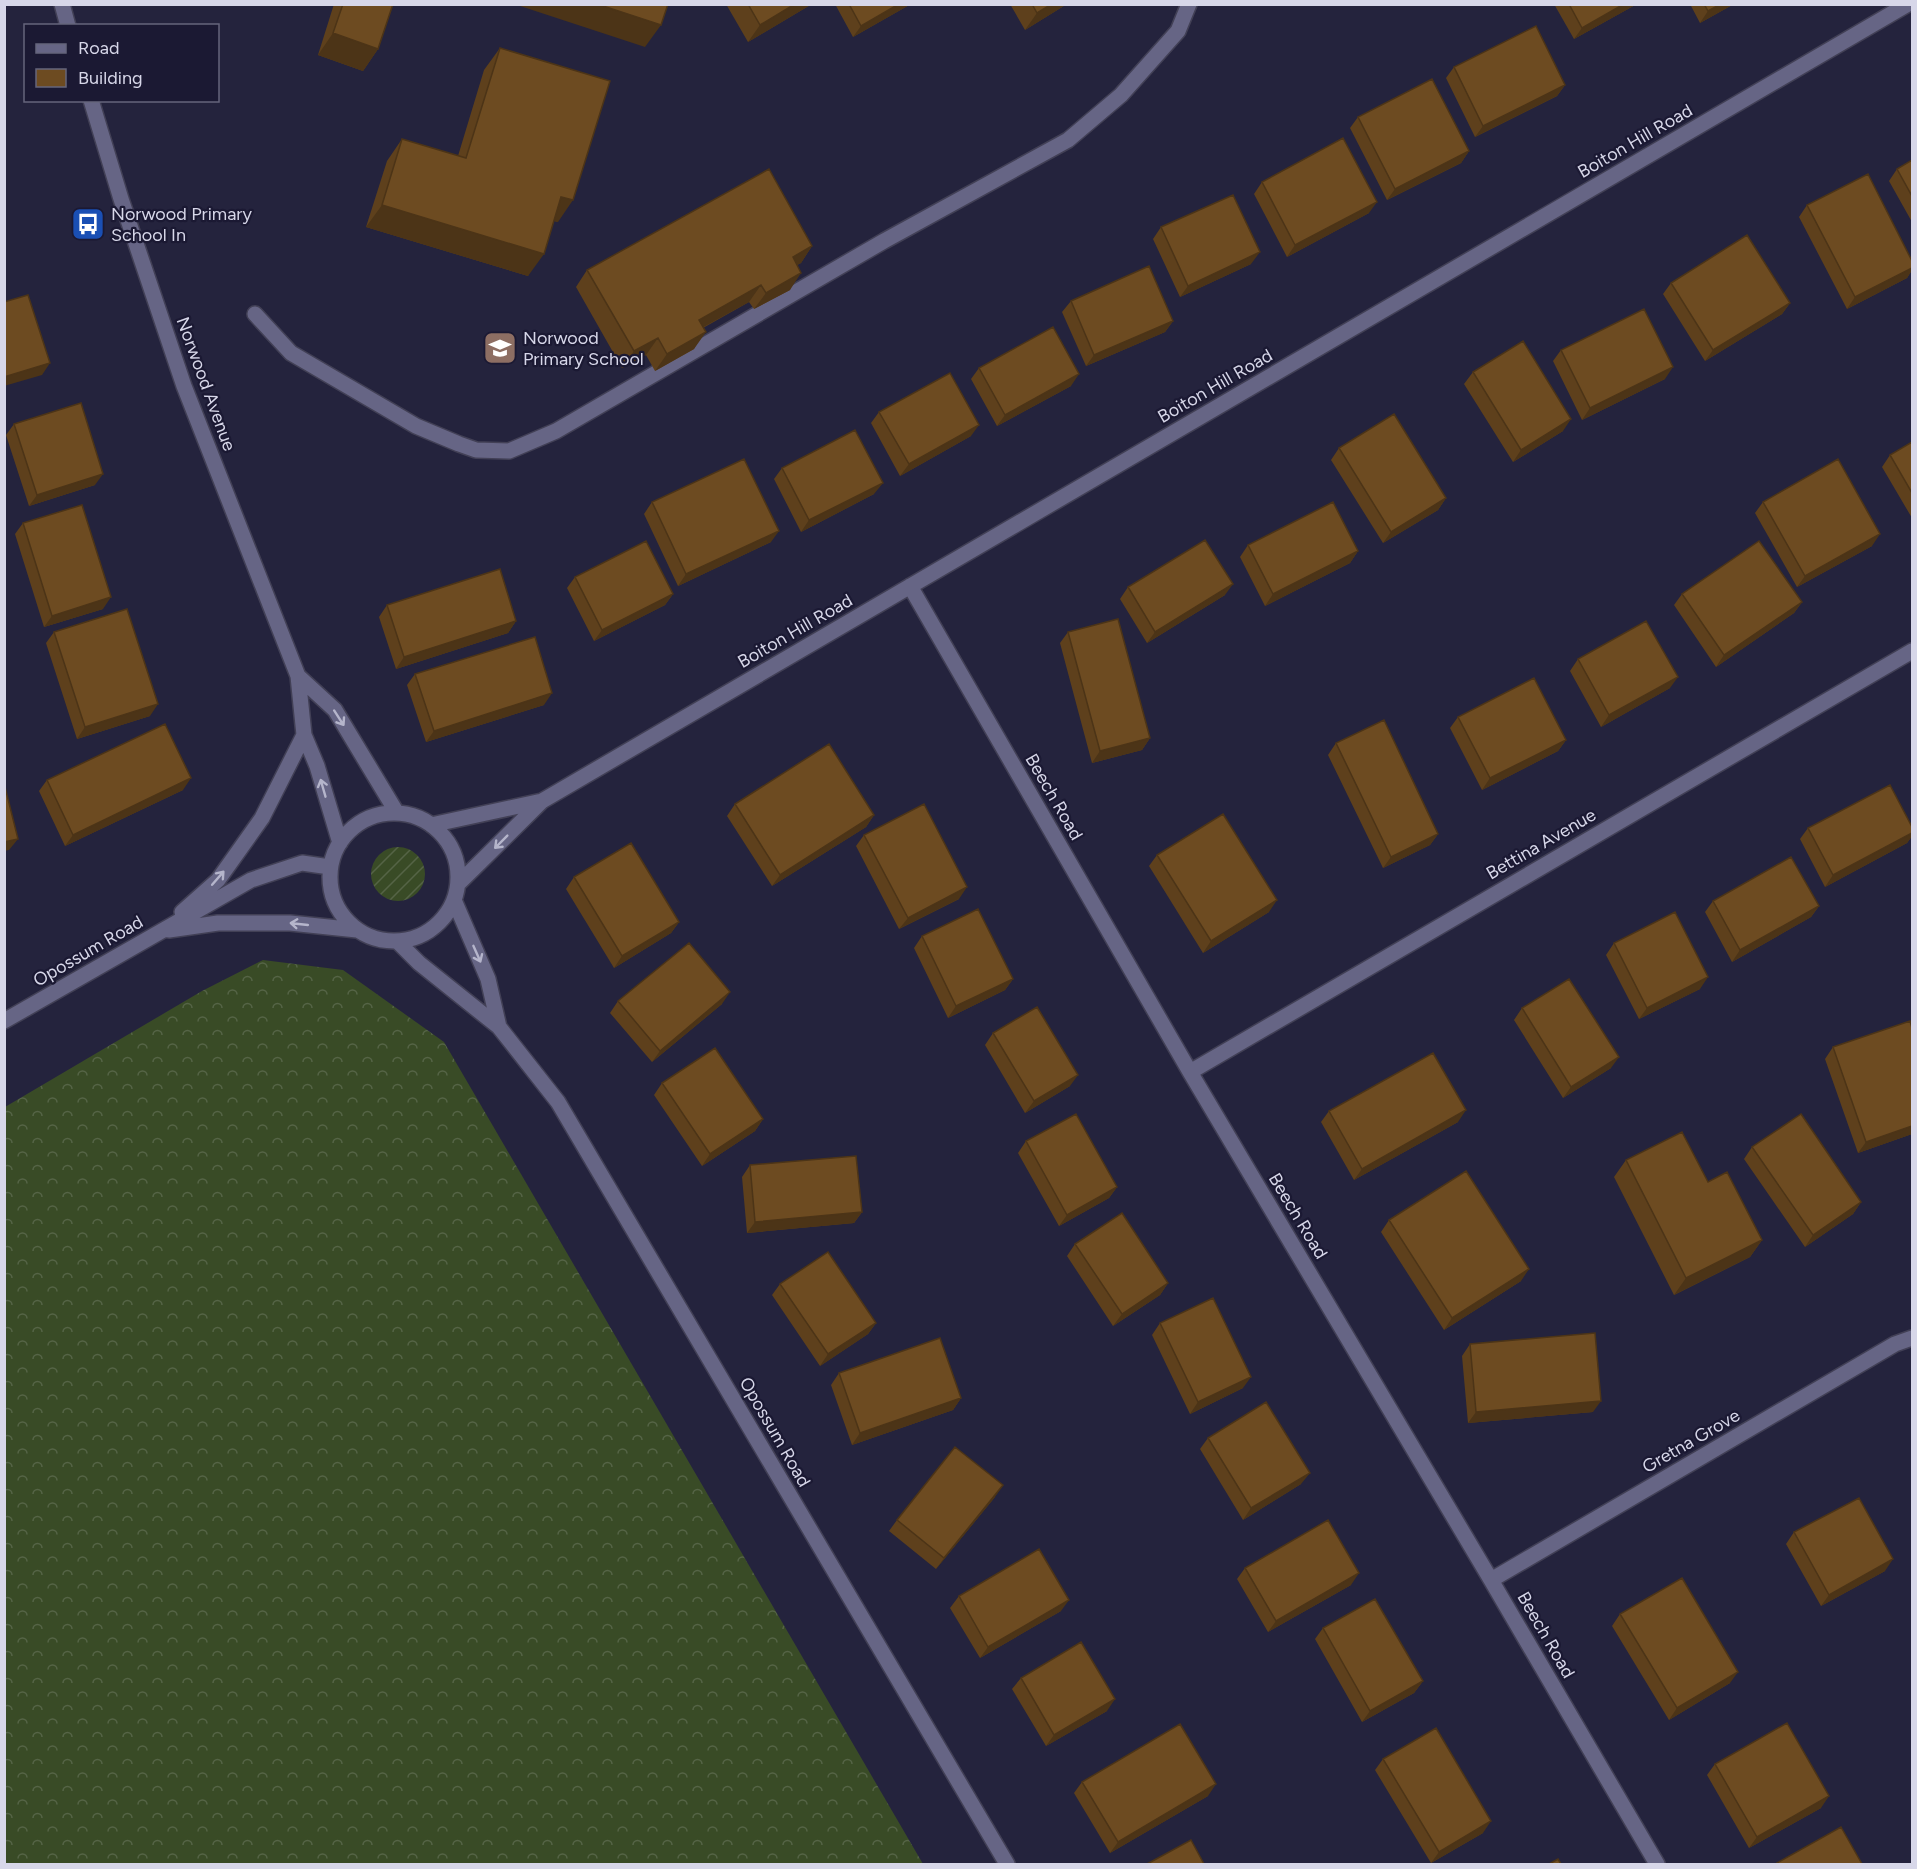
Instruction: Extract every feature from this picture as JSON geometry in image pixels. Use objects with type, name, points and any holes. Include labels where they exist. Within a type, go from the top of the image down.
[{"type":"street","points":[[62,4],[67,24]]},
{"type":"street","points":[[255,314],[291,353],[416,426],[476,450],[509,451],[556,431],[884,241],[1068,140],[1121,95],[1178,31],[1189,4]]},
{"type":"street","name":"Boiton Hill Road","points":[[458,884],[542,801],[1908,4]]},
{"type":"street","name":"Norwood Avenue","points":[[93,102],[121,199],[184,386],[298,676],[304,735],[317,766],[340,843]]},
{"type":"street","name":"Beech Road","points":[[910,586],[1190,1072],[1657,1864]]},
{"type":"street","name":"Bettina Avenue","points":[[1190,1072],[1912,651]]},
{"type":"street","name":"Norwood Avenue","points":[[298,676],[335,710],[398,813]]},
{"type":"street","points":[[160,932],[218,880],[262,818],[304,735]]},
{"type":"street","name":"Boiton Hill Road","points":[[431,825],[542,801]]},
{"type":"street","points":[[398,813],[415,817],[431,825],[444,837],[453,852],[458,884],[454,900],[445,916],[432,929],[398,942],[376,939],[357,930],[343,917],[334,902],[330,885],[330,867],[340,843],[351,830],[365,820],[398,813]]},
{"type":"street","name":"Opossum Road","points":[[4,1021],[251,880],[302,863],[330,867]]},
{"type":"street","name":"Opossum Road","points":[[454,900],[488,979],[499,1027]]},
{"type":"street","name":"Opossum Road","points":[[160,932],[218,923],[290,923],[357,930]]},
{"type":"street","name":"Opossum Road","points":[[398,942],[419,963],[499,1027],[558,1102],[1007,1864]]},
{"type":"street","name":"Gretna Grove","points":[[1491,1580],[1895,1344],[1912,1338]]},
{"type":"green space","points":[[393,847],[403,847],[413,851],[421,859],[425,874],[421,889],[413,897],[403,901],[393,901],[383,897],[375,889],[371,879],[371,869],[375,859],[383,851]]},
{"type":"green space","points":[[263,960],[343,970],[444,1042],[923,1864],[5,1864],[5,1107],[202,991]]},
{"type":"building","points":[[343,4],[393,4],[378,49],[333,33]]},
{"type":"building","points":[[597,4],[668,4],[661,25]]},
{"type":"building","points":[[748,4],[795,4],[760,25]]},
{"type":"building","points":[[849,4],[899,4],[861,26]]},
{"type":"building","points":[[1032,4],[1052,4],[1037,13]]},
{"type":"building","points":[[1569,4],[1624,4],[1582,28]]},
{"type":"building","points":[[1704,4],[1721,4],[1708,11]]},
{"type":"building","points":[[1536,26],[1565,85],[1483,126],[1454,67]]},
{"type":"building","points":[[500,48],[610,81],[573,200],[561,197],[544,254],[382,205],[402,139],[466,158]]},
{"type":"building","points":[[1432,79],[1469,151],[1395,189],[1358,117]]},
{"type":"building","points":[[1343,138],[1377,202],[1295,245],[1262,182]]},
{"type":"building","points":[[1912,160],[1912,196],[1897,169]]},
{"type":"building","points":[[769,169],[812,246],[793,257],[801,273],[766,293],[761,285],[699,320],[706,332],[667,354],[658,338],[634,351],[587,270]]},
{"type":"building","points":[[1868,174],[1912,261],[1912,268],[1855,297],[1807,205]]},
{"type":"building","points":[[1233,195],[1260,252],[1188,286],[1161,227]]},
{"type":"building","points":[[1747,235],[1790,303],[1713,350],[1671,283]]},
{"type":"building","points":[[1149,266],[1173,321],[1094,355],[1071,301]]},
{"type":"building","points":[[28,295],[50,363],[4,377],[4,302]]},
{"type":"building","points":[[1644,309],[1673,367],[1590,408],[1561,350]]},
{"type":"building","points":[[1053,327],[1079,374],[1005,415],[979,368]]},
{"type":"building","points":[[1523,341],[1571,419],[1521,450],[1473,372]]},
{"type":"building","points":[[950,373],[979,425],[909,464],[879,412]]},
{"type":"building","points":[[81,403],[103,474],[37,495],[14,424]]},
{"type":"building","points":[[1394,414],[1446,498],[1391,532],[1339,448]]},
{"type":"building","points":[[855,430],[883,483],[809,520],[782,468]]},
{"type":"building","points":[[1912,442],[1912,493],[1890,455]]},
{"type":"building","points":[[744,459],[779,531],[686,574],[652,502]]},
{"type":"building","points":[[1838,459],[1880,534],[1805,576],[1763,502]]},
{"type":"building","points":[[1333,502],[1358,551],[1273,594],[1248,545]]},
{"type":"building","points":[[82,505],[111,597],[52,616],[23,523]]},
{"type":"building","points":[[1205,540],[1233,584],[1155,632],[1128,587]]},
{"type":"building","points":[[646,541],[673,594],[602,630],[575,577]]},
{"type":"building","points":[[1759,541],[1802,602],[1724,655],[1682,594]]},
{"type":"building","points":[[500,569],[516,621],[404,657],[387,605]]},
{"type":"building","points":[[127,609],[158,704],[85,727],[54,632]]},
{"type":"building","points":[[1118,619],[1150,738],[1100,751],[1068,632]]},
{"type":"building","points":[[1646,621],[1678,677],[1609,715],[1578,659]]},
{"type":"building","points":[[535,637],[552,693],[434,731],[415,674]]},
{"type":"building","points":[[1534,678],[1566,740],[1490,778],[1458,717]]},
{"type":"building","points":[[1384,720],[1438,834],[1391,857],[1336,743]]},
{"type":"building","points":[[165,724],[191,778],[73,835],[47,780]]},
{"type":"building","points":[[829,744],[874,815],[780,875],[735,804]]},
{"type":"building","points":[[4,783],[18,839],[4,842]]},
{"type":"building","points":[[1890,785],[1912,827],[1912,833],[1833,875],[1808,828]]},
{"type":"building","points":[[924,804],[967,887],[908,918],[864,835]]},
{"type":"building","points":[[1223,814],[1277,900],[1211,941],[1157,855]]},
{"type":"building","points":[[631,843],[679,922],[622,956],[574,877]]},
{"type":"building","points":[[1791,857],[1819,906],[1740,950],[1713,901]]},
{"type":"building","points":[[978,909],[1013,979],[956,1006],[922,936]]},
{"type":"building","points":[[1675,912],[1708,977],[1647,1008],[1614,943]]},
{"type":"building","points":[[689,943],[730,992],[660,1051],[618,1001]]},
{"type":"building","points":[[1569,979],[1619,1057],[1571,1087],[1522,1008]]},
{"type":"building","points":[[1037,1007],[1078,1075],[1034,1101],[993,1033]]},
{"type":"building","points":[[1910,1021],[1912,1028],[1912,1126],[1866,1142],[1833,1047]]},
{"type":"building","points":[[715,1048],[763,1119],[710,1154],[662,1083]]},
{"type":"building","points":[[1433,1053],[1466,1110],[1362,1169],[1329,1111]]},
{"type":"building","points":[[1076,1114],[1117,1187],[1067,1215],[1026,1141]]},
{"type":"building","points":[[1801,1114],[1861,1202],[1813,1235],[1752,1147]]},
{"type":"building","points":[[1682,1132],[1708,1182],[1727,1172],[1762,1240],[1686,1278],[1626,1160]]},
{"type":"building","points":[[856,1156],[862,1212],[755,1222],[750,1165]]},
{"type":"building","points":[[1466,1171],[1529,1269],[1452,1318],[1389,1220]]},
{"type":"building","points":[[1122,1213],[1168,1283],[1122,1314],[1075,1244]]},
{"type":"building","points":[[828,1252],[876,1323],[828,1354],[780,1284]]},
{"type":"building","points":[[1213,1298],[1251,1377],[1198,1402],[1160,1323]]},
{"type":"building","points":[[1595,1333],[1601,1401],[1476,1412],[1470,1344]]},
{"type":"building","points":[[940,1338],[961,1398],[860,1433],[839,1373]]},
{"type":"building","points":[[1266,1402],[1310,1473],[1251,1508],[1208,1438]]},
{"type":"building","points":[[955,1447],[1003,1485],[944,1558],[897,1520]]},
{"type":"building","points":[[1859,1498],[1893,1559],[1829,1595],[1794,1532]]},
{"type":"building","points":[[1328,1520],[1359,1573],[1276,1621],[1245,1568]]},
{"type":"building","points":[[1039,1549],[1069,1600],[988,1647],[959,1596]]},
{"type":"building","points":[[1682,1578],[1738,1672],[1677,1708],[1620,1614]]},
{"type":"building","points":[[1375,1599],[1423,1681],[1370,1711],[1323,1628]]},
{"type":"building","points":[[1081,1642],[1115,1699],[1054,1735],[1021,1678]]},
{"type":"building","points":[[1787,1723],[1829,1796],[1757,1837],[1715,1764]]},
{"type":"building","points":[[1180,1724],[1216,1784],[1118,1842],[1082,1782]]},
{"type":"building","points":[[1436,1728],[1491,1821],[1439,1852],[1383,1759]]},
{"type":"building","points":[[1841,1827],[1862,1864],[1777,1863]]},
{"type":"building","points":[[1191,1840],[1204,1864],[1147,1864]]},
{"type":"building","points":[[1558,1859],[1561,1864],[1549,1864]]},
{"type":"place","name":"Norwood Primary School In","points":[[88,224]]},
{"type":"place","name":"Norwood Primary School","points":[[500,348]]}]
